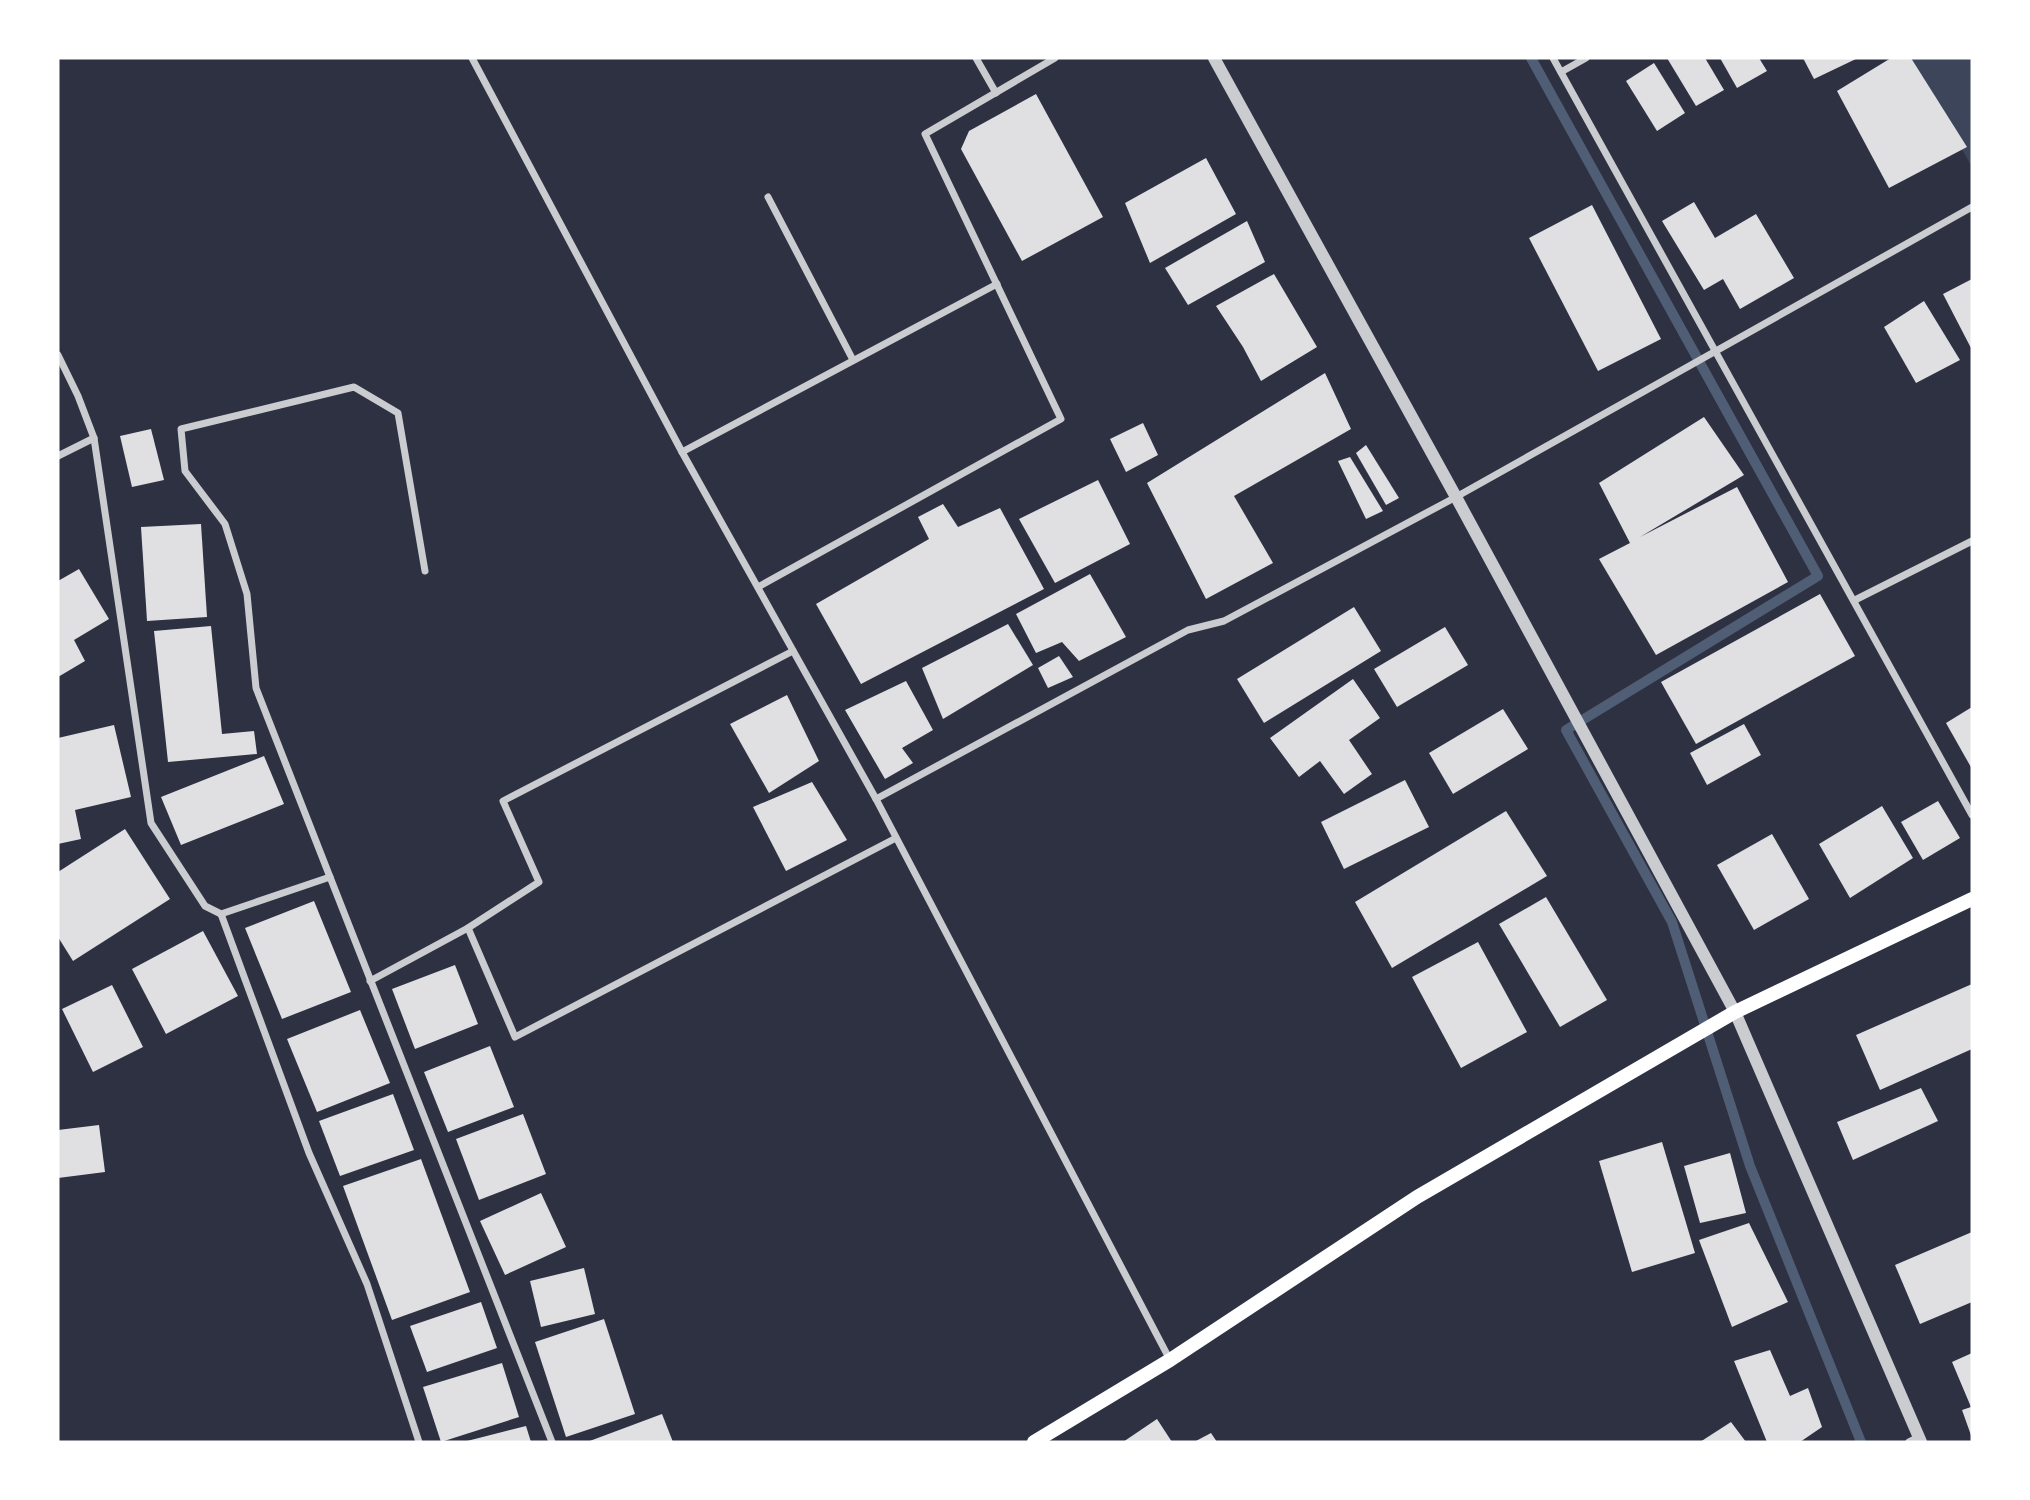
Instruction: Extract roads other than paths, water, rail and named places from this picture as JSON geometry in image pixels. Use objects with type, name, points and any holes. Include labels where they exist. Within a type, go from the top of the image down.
[{"type":"main road","points":[[1034,1442],[1170,1360],[1416,1197],[1735,1013],[1972,899]]},
{"type":"street","points":[[472,58],[682,452],[876,799],[1170,1360]]},
{"type":"street","points":[[976,58],[996,93]]},
{"type":"street","points":[[758,587],[1061,419],[925,134],[1055,58]]},
{"type":"street","points":[[1214,58],[1456,497],[1735,1013],[1916,1441]]},
{"type":"street","points":[[1553,58],[1972,815]]},
{"type":"street","points":[[1561,72],[1586,58]]},
{"type":"street","points":[[768,197],[853,360]]},
{"type":"street","points":[[876,799],[1188,630],[1224,621],[1456,497],[1972,207]]},
{"type":"street","points":[[682,452],[997,284]]},
{"type":"street","points":[[58,355],[78,396],[94,439],[151,823],[205,906],[221,914],[309,1153],[367,1284],[419,1442]]},
{"type":"street","points":[[425,572],[398,413],[354,387],[181,429],[185,471],[225,524],[247,594],[256,688],[552,1442]]},
{"type":"street","points":[[58,456],[94,439]]},
{"type":"street","points":[[1855,600],[1972,541]]},
{"type":"street","points":[[369,981],[468,928],[539,882],[503,801],[793,651]]},
{"type":"street","points":[[468,928],[514,1037],[896,838]]},
{"type":"street","points":[[221,914],[330,877]]},
{"type":"waterway","points":[[1531,58],[1818,576],[1566,730],[1672,922],[1750,1166],[1861,1442]]}]
